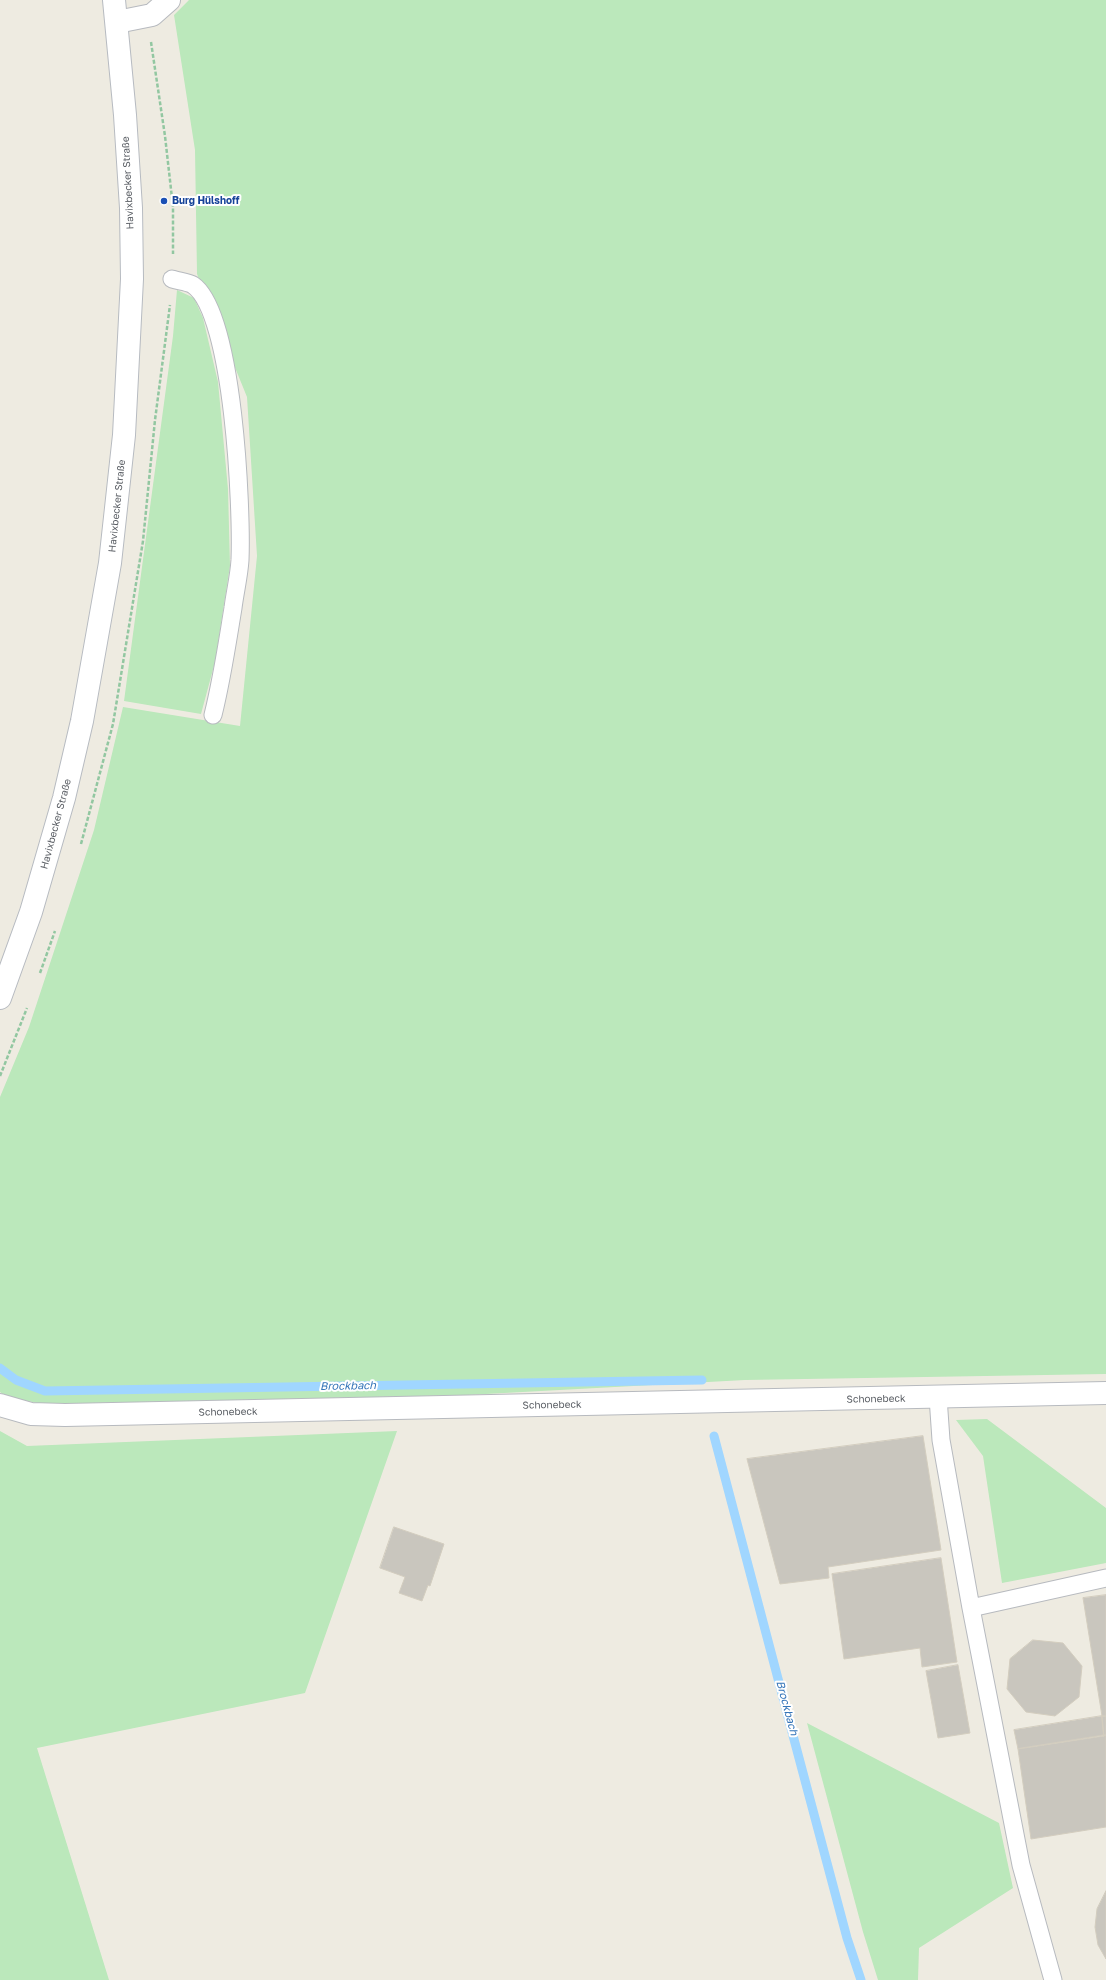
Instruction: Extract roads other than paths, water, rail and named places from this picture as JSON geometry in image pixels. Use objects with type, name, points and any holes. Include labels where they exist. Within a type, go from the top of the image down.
[{"type":"street","name":"Havixbecker Straße","points":[[0,998],[31,912],[64,798],[82,721],[111,555],[124,435],[132,279],[130,192],[114,0]]},
{"type":"street","points":[[117,22],[152,15],[169,0]]},
{"type":"street","name":"Schonebeck","points":[[0,1405],[31,1414],[65,1415],[1106,1393]]},
{"type":"lane","points":[[172,279],[193,285],[203,297],[209,306],[221,341],[228,386],[239,486],[240,562],[223,672],[213,715]]},
{"type":"lane","points":[[938,1397],[941,1440],[971,1608],[1021,1865],[1053,1980]]},
{"type":"lane","points":[[971,1608],[1106,1578]]},
{"type":"waterway","name":"Brockbach","points":[[0,1368],[16,1380],[45,1391],[702,1380]]},
{"type":"waterway","name":"Brockbach","points":[[714,1436],[847,1938],[861,1980]]},
{"type":"place","name":"Burg Hülshoff","points":[[164,201]]}]
